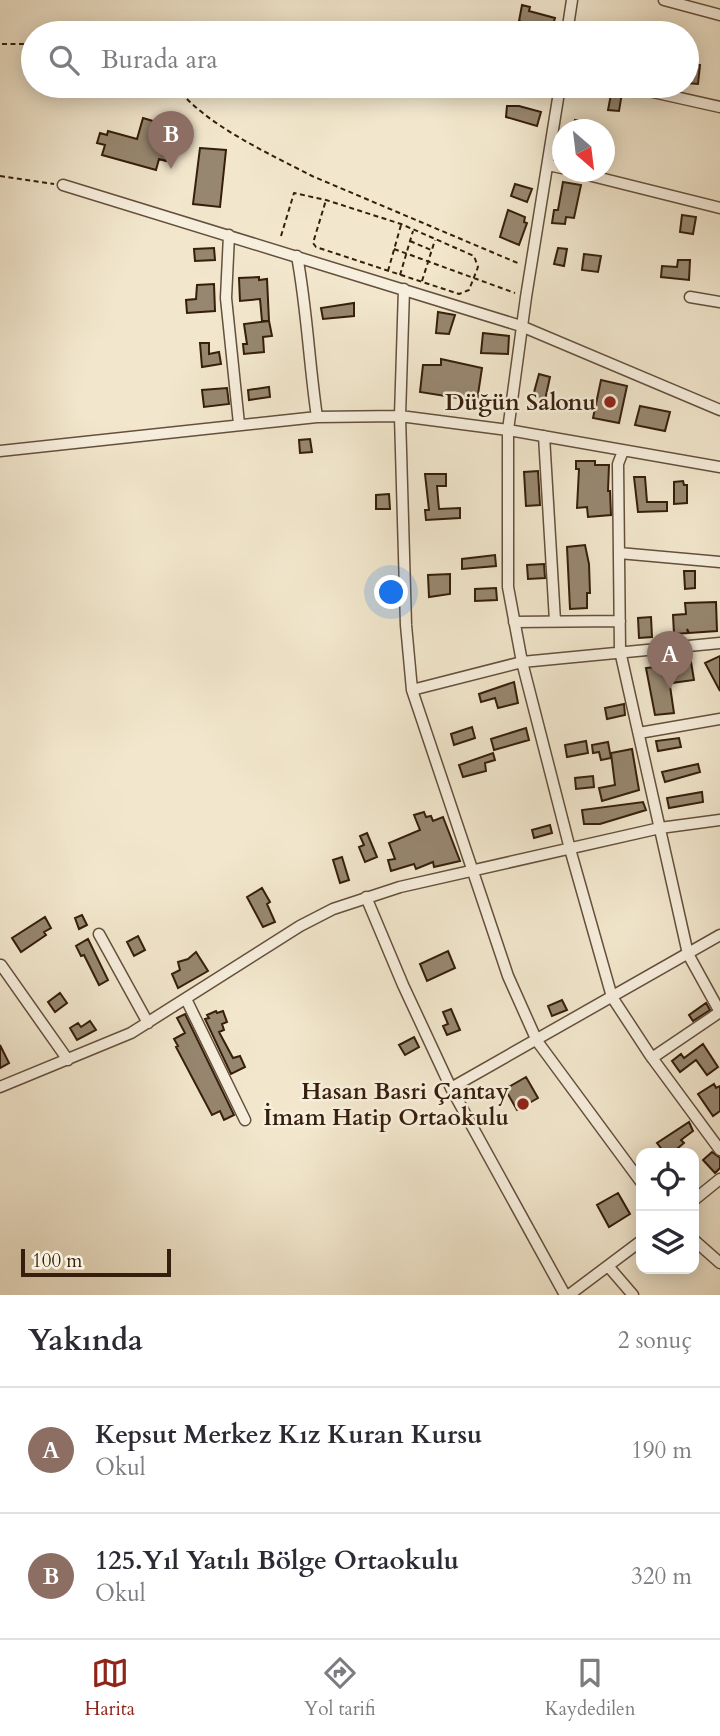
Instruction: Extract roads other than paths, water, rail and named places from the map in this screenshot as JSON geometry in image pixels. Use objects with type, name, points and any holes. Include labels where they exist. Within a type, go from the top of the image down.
[{"type":"street","points":[[569,21],[572,0]]},
{"type":"street","points":[[664,0],[720,15]]},
{"type":"street","points":[[558,98],[521,326],[508,430],[508,587],[522,662],[570,849],[612,997],[652,1058],[720,1150]]},
{"type":"street","points":[[680,98],[720,107]]},
{"type":"street","points":[[548,165],[552,166]]},
{"type":"street","points":[[615,182],[720,208]]},
{"type":"street","points":[[63,185],[521,326],[720,410]]},
{"type":"street","points":[[229,235],[226,298],[239,424]]},
{"type":"street","points":[[297,256],[307,316],[309,364],[317,416]]},
{"type":"street","points":[[404,289],[400,416],[405,625],[412,690],[508,976],[537,1041],[636,1175]]},
{"type":"street","points":[[690,297],[720,302]]},
{"type":"street","points":[[0,451],[317,416],[400,416],[508,430],[720,467]]},
{"type":"street","points":[[544,436],[555,621]]},
{"type":"street","points":[[623,451],[618,464],[620,651],[688,954],[720,1012],[652,1058]]},
{"type":"street","points":[[619,553],[720,562]]},
{"type":"street","points":[[514,622],[620,621]]},
{"type":"street","points":[[412,690],[522,662],[720,643]]},
{"type":"street","points":[[639,733],[720,719]]},
{"type":"street","points":[[0,1087],[131,1033],[300,926],[366,897],[660,828],[720,820]]},
{"type":"street","points":[[366,897],[403,985],[452,1088],[567,1295],[636,1245]]},
{"type":"street","points":[[99,933],[148,1023]]},
{"type":"street","points":[[452,1088],[720,935]]},
{"type":"street","points":[[1,965],[68,1060]]},
{"type":"street","points":[[186,999],[245,1120]]},
{"type":"street","points":[[699,1196],[720,1179]]},
{"type":"street","points":[[699,1244],[720,1263]]},
{"type":"street","points":[[608,1266],[633,1295]]},
{"type":"place","name":"125.Yıl Yatılı Bölge Ortaokulu","points":[[171,169]]},
{"type":"place","name":"Düğün Salonu","points":[[610,402]]},
{"type":"place","name":"Kepsut Merkez Kız Kuran Kursu","points":[[670,689]]},
{"type":"place","name":"Hasan Basri Çantay İmam Hatip Ortaokulu","points":[[523,1104]]}]
